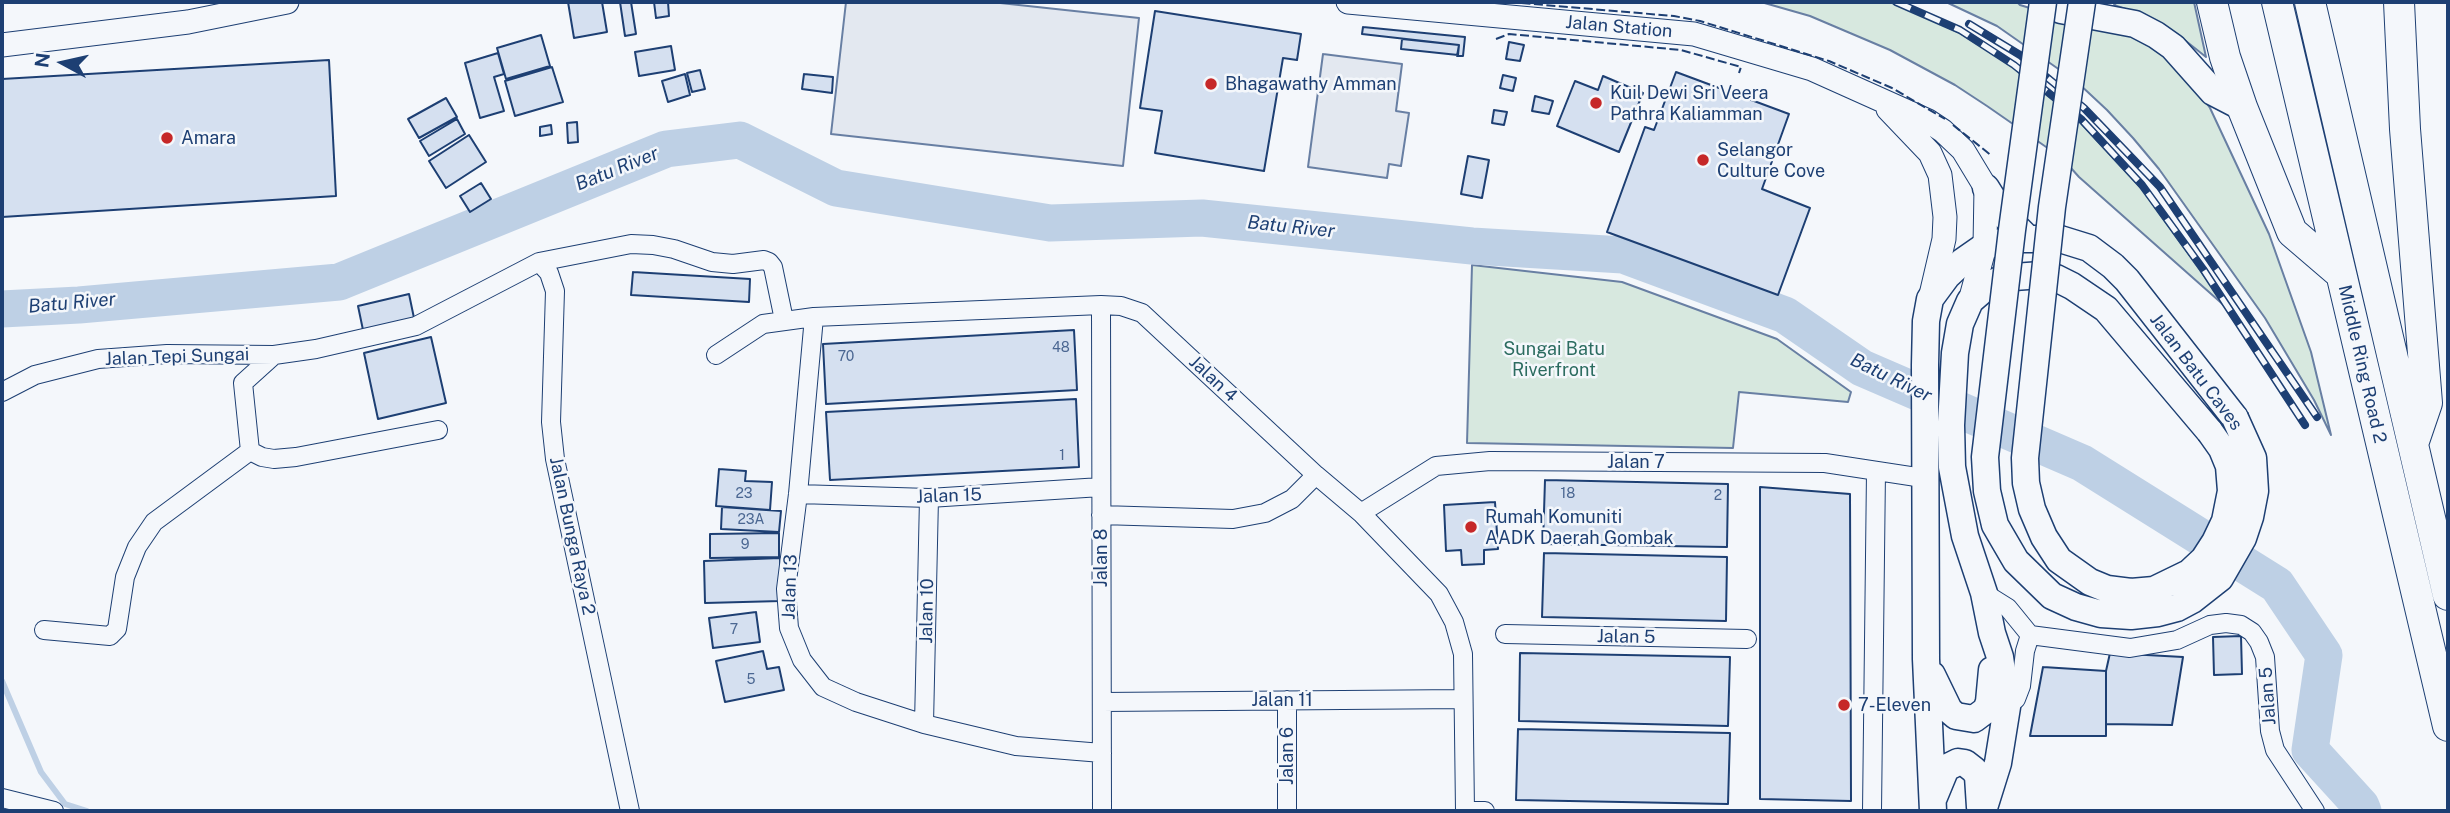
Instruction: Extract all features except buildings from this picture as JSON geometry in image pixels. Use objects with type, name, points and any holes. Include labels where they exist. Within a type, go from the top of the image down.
[{"type":"highway","points":[[2211,2],[2225,57],[2242,107],[2292,232],[2341,274]]},
{"type":"highway","name":"Middle Ring Road 2","points":[[2277,2],[2448,726]]},
{"type":"highway","name":"Middle Ring Road 2","points":[[2310,2],[2448,595]]},
{"type":"highway","points":[[2399,2],[2404,129],[2427,403],[2413,444]]},
{"type":"highway","points":[[2401,35],[2405,2]]},
{"type":"main road","points":[[2031,2],[2044,8],[2062,4],[2085,6],[2091,2]]},
{"type":"main road","points":[[2062,4],[2135,24],[2173,47],[2213,92],[2242,107]]},
{"type":"main road","name":"Jalan Batu Caves","points":[[1930,299],[1947,276],[1985,246],[2027,238],[2060,239],[2077,243],[2099,254],[2113,266],[2235,418],[2253,458],[2255,491],[2250,517],[2243,538],[2220,578],[2192,600],[2158,614],[2101,614],[2052,596],[2017,561],[1995,525],[1987,491],[1985,457],[2012,230],[2062,4]]},
{"type":"main road","name":"Jalan Batu Caves","points":[[1970,301],[1999,280],[2014,277],[2041,275],[2056,278],[2072,286],[2106,309],[2210,432],[2230,466],[2231,491],[2225,521],[2215,542],[2204,559],[2189,573],[2154,590],[2131,592],[2107,589],[2090,582],[2059,560],[2044,537],[2032,509],[2025,458],[2052,207],[2062,4]]},
{"type":"main road","points":[[1986,188],[2001,212],[2027,238]]},
{"type":"main road","points":[[1930,299],[1924,365],[1924,470],[1926,659],[1933,806]]},
{"type":"main road","points":[[1970,301],[1960,324],[1953,383],[1952,467],[1965,536],[1984,593],[2000,657],[2007,707],[1998,763],[1981,811]]},
{"type":"main road","points":[[1926,659],[1949,710],[1956,716],[1973,719],[1986,710],[1992,693],[1992,633]]},
{"type":"main road","points":[[1933,806],[1940,779],[1946,768],[1958,762],[1965,763],[1978,776],[1981,811]]},
{"type":"street","points":[[2,46],[188,22],[287,2]]},
{"type":"street","name":"Jalan Station","points":[[1348,2],[1694,34],[1812,69],[1928,121],[1944,131],[1963,150],[1986,188]]},
{"type":"street","name":"Jalan Station","points":[[1878,100],[1930,153],[1940,175],[1945,217],[1944,239],[1930,299]]},
{"type":"street","points":[[1970,301],[1985,246],[1986,188]]},
{"type":"street","name":"Jalan Tepi Sungai","points":[[2,391],[35,375],[98,359],[167,354],[274,355],[416,326],[539,262],[631,244],[674,249],[712,262],[769,262],[774,267],[784,320]]},
{"type":"street","name":"Jalan Bunga Raya 2","points":[[539,262],[549,273],[555,291],[551,422],[555,459],[630,811]]},
{"type":"street","name":"Jalan 4","points":[[716,355],[763,324],[814,317],[1101,305],[1121,306],[1142,313],[1316,475],[1361,513],[1439,594],[1454,622],[1463,654],[1465,811]]},
{"type":"street","name":"Jalan 8","points":[[1101,305],[1102,811]]},
{"type":"street","name":"Jalan 13","points":[[814,317],[798,494],[786,589],[789,628],[802,660],[823,687],[856,702],[925,724],[1016,747],[1102,753]]},
{"type":"street","name":"Jalan Tepi Sungai","points":[[250,451],[243,383],[274,355]]},
{"type":"street","points":[[44,630],[110,636],[117,629],[125,577],[137,547],[154,522],[250,451],[274,459],[296,457],[439,430]]},
{"type":"street","name":"Jalan 7","points":[[1361,513],[1436,467],[1490,461],[1825,463],[1876,471],[1924,470]]},
{"type":"street","points":[[1872,811],[1876,471]]},
{"type":"street","points":[[1101,515],[1233,519],[1265,513],[1292,499],[1316,475]]},
{"type":"street","name":"Jalan 15","points":[[798,494],[929,498],[1101,487]]},
{"type":"street","name":"Jalan 10","points":[[925,724],[929,498]]},
{"type":"street","points":[[1984,593],[2008,608],[2030,635],[2025,651],[2021,686],[2016,699],[2007,707]]},
{"type":"street","name":"Jalan 5","points":[[2030,635],[2130,648],[2177,640],[2210,625],[2241,625],[2252,632],[2265,657],[2270,731],[2275,750],[2315,811]]},
{"type":"street","name":"Jalan 5","points":[[1505,634],[1747,639]]},
{"type":"street","name":"Jalan 11","points":[[1102,702],[1463,699]]},
{"type":"street","name":"Jalan 6","points":[[1287,700],[1287,811]]},
{"type":"street","points":[[2,798],[54,811]]},
{"type":"street","points":[[1465,811],[1485,811]]},
{"type":"green space","points":[[1761,2],[1893,2],[1958,32],[2008,63],[2076,118],[2142,189],[2227,308],[2079,177],[2062,158],[1987,106],[1955,85],[1890,50],[1810,16]]},
{"type":"green space","points":[[1946,2],[2017,2],[2085,25],[2128,32],[2163,51],[2184,70],[2210,108],[2269,234],[2311,352],[2331,435],[2314,400],[2265,318],[2159,169],[2133,138],[2077,82],[1997,26]]},
{"type":"green space","points":[[2117,2],[2194,2],[2206,57],[2177,34],[2137,13],[2114,5]]},
{"type":"green space","name":"Sungai Batu Riverfront","points":[[1472,265],[1622,282],[1777,339],[1851,392],[1848,402],[1739,392],[1733,448],[1467,443]]},
{"type":"shaded area","points":[[846,2],[991,2],[1139,18],[1123,166],[831,134]]},
{"type":"shaded area","points":[[1323,54],[1402,64],[1396,111],[1409,113],[1401,166],[1389,164],[1387,178],[1308,167]]},
{"type":"waterway","name":"Batu River","points":[[2,309],[79,305],[339,282],[666,149],[740,140],[836,188],[1050,223],[1202,218],[1472,246],[1623,255],[1785,315],[1862,368],[2082,463],[2277,585],[2324,655],[2310,750],[2363,811]]},
{"type":"waterway","points":[[2,681],[41,772],[65,804],[87,811]]},
{"type":"railway","points":[[1896,2],[1960,30],[2014,65],[2081,119],[2142,185],[2203,269],[2305,425]]},
{"type":"railway","points":[[1969,24],[2020,55],[2084,108],[2160,187],[2317,417]]},
{"type":"fence","points":[[1509,2],[1674,16],[1700,21],[1829,61],[1892,88],[1945,119]]},
{"type":"fence","points":[[1496,39],[1509,34],[1681,50],[1741,67],[1739,73]]},
{"type":"fence","points":[[1953,125],[1992,156]]},
{"type":"place","name":"Bhagawathy Amman","points":[[1211,84]]},
{"type":"place","name":"Kuil Dewi Sri Veera Pathra Kaliamman","points":[[1596,103]]},
{"type":"place","name":"Amara","points":[[167,138]]},
{"type":"place","name":"Selangor Culture Cove","points":[[1703,160]]},
{"type":"place","name":"Rumah Komuniti AADK Daerah Gombak","points":[[1471,527]]},
{"type":"place","name":"7-Eleven","points":[[1844,705]]}]
